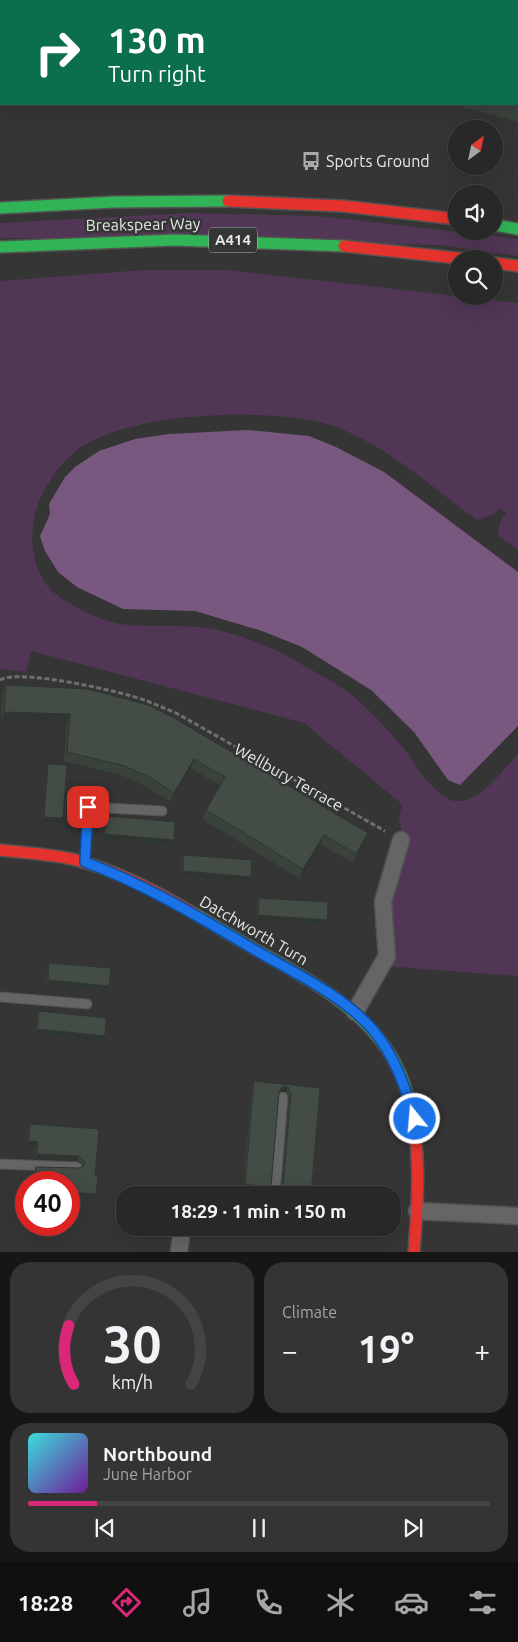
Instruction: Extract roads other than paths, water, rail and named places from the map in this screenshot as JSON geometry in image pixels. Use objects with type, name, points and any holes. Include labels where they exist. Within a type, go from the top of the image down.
[{"type":"main road","name":"Breakspear Way","points":[[0,208],[73,203],[206,200],[339,206],[448,218]]},
{"type":"main road","points":[[503,226],[518,229]]},
{"type":"main road","name":"Breakspear Way","points":[[0,248],[75,242],[212,238],[346,247],[448,257]]},
{"type":"main road","points":[[503,264],[518,266]]},
{"type":"main road","name":"Datchworth Turn","points":[[0,850],[85,862],[144,886],[307,980],[355,1012],[373,1030],[387,1049],[408,1095],[415,1119],[418,1149],[414,1252]]},
{"type":"street","points":[[355,1012],[387,956],[383,902],[401,840]]},
{"type":"street","points":[[416,1211],[518,1216]]},
{"type":"street","points":[[179,1252],[181,1236]]},
{"type":"lane","points":[[85,862],[88,807],[162,811]]},
{"type":"lane","points":[[0,997],[87,1004]]},
{"type":"lane","points":[[276,1186],[283,1097]]},
{"type":"lane","points":[[0,1164],[77,1167]]},
{"type":"place","name":"Sports Ground","points":[[311,161]]}]
